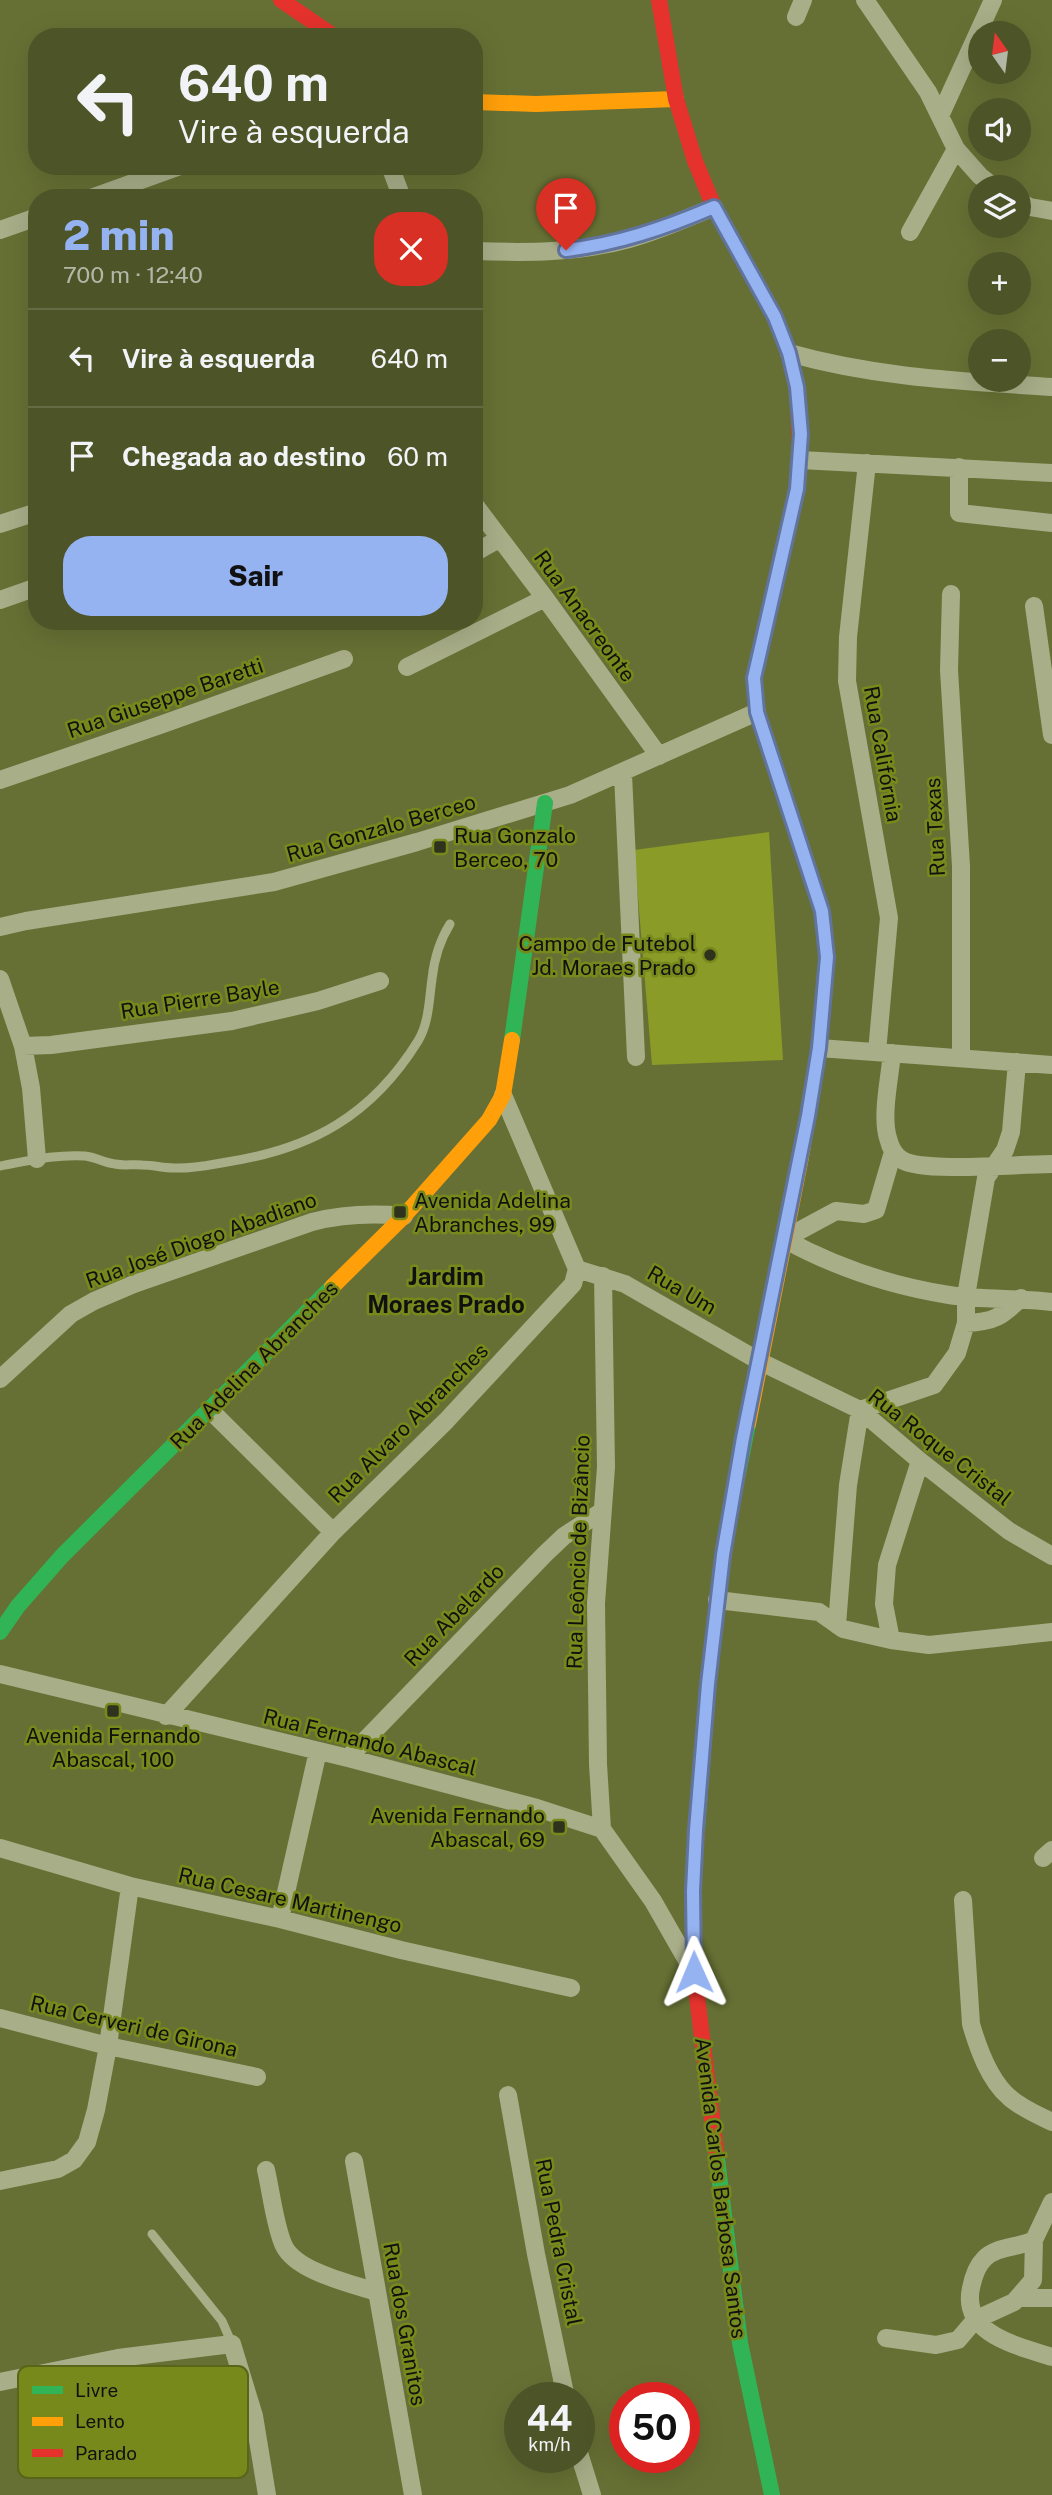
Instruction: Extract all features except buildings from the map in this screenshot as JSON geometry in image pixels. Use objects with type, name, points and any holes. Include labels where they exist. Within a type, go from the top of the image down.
[{"type":"main road","points":[[281,0],[322,28]]},
{"type":"main road","name":"Avenida Carlos Barbosa Santos","points":[[659,0],[676,99],[695,162],[714,207],[775,317],[789,353],[797,387],[801,434],[797,489],[754,678],[757,712],[822,911],[827,957],[819,1048],[726,1533],[717,1600],[693,1891],[694,1972],[740,2343],[772,2495]]},
{"type":"main road","points":[[483,102],[536,104],[676,99]]},
{"type":"main road","name":"Rua Adelina Abranches","points":[[0,1632],[18,1606],[62,1556],[404,1216],[489,1120],[503,1095],[545,803]]},
{"type":"street","points":[[796,17],[803,0]]},
{"type":"street","points":[[865,0],[916,72],[956,149],[979,175]]},
{"type":"street","points":[[940,116],[993,0]]},
{"type":"street","points":[[910,232],[956,149]]},
{"type":"street","points":[[116,189],[155,175]]},
{"type":"street","points":[[483,251],[525,252],[595,247],[671,225],[714,207]]},
{"type":"street","points":[[1031,207],[1052,211]]},
{"type":"street","points":[[0,230],[28,220]]},
{"type":"street","points":[[789,353],[866,371],[919,379],[1052,387]]},
{"type":"street","points":[[800,460],[1052,473]]},
{"type":"street","name":"Rua Califórnia","points":[[867,463],[848,637],[847,681],[889,918],[884,1052],[886,1126],[893,1152]]},
{"type":"street","points":[[959,467],[959,513],[1052,523]]},
{"type":"street","points":[[0,524],[28,515]]},
{"type":"street","name":"Rua Anacreonte","points":[[483,517],[659,757]]},
{"type":"street","points":[[483,548],[499,539]]},
{"type":"street","points":[[0,600],[28,590]]},
{"type":"street","name":"Rua Texas","points":[[951,594],[949,670],[961,866],[961,1057]]},
{"type":"street","points":[[483,629],[545,598]]},
{"type":"street","points":[[1034,606],[1052,735]]},
{"type":"street","points":[[407,667],[481,630]]},
{"type":"street","name":"Rua Giuseppe Baretti","points":[[0,779],[344,659]]},
{"type":"street","name":"Rua Gonzalo Berceo","points":[[0,927],[274,882],[405,846],[545,803],[623,774],[757,712]]},
{"type":"street","points":[[623,774],[636,1057]]},
{"type":"street","points":[[0,979],[23,1046],[33,1099],[37,1159]]},
{"type":"street","name":"Rua Pierre Bayle","points":[[23,1046],[51,1045],[232,1021],[318,1001],[380,982]]},
{"type":"street","points":[[819,1048],[1052,1066]]},
{"type":"street","points":[[837,1625],[848,1485],[860,1410],[933,1385],[957,1353],[966,1323],[966,1296],[986,1178],[1005,1150],[1011,1132],[1017,1062]]},
{"type":"street","points":[[503,1095],[577,1269]]},
{"type":"street","points":[[784,1239],[836,1211],[864,1214],[876,1210],[893,1152],[903,1161],[916,1165],[1052,1164]]},
{"type":"street","name":"Rua José Diogo Abadiano","points":[[0,1379],[72,1314],[94,1301],[134,1284],[335,1216],[404,1216]]},
{"type":"street","points":[[784,1239],[815,1256],[867,1275],[938,1293],[1052,1302]]},
{"type":"street","name":"Rua Um","points":[[577,1269],[625,1284],[759,1361]]},
{"type":"street","name":"Rua Alvaro Abranches","points":[[166,1716],[333,1532],[446,1420],[556,1303],[573,1284],[577,1269]]},
{"type":"street","name":"Rua Leôncio de Bizâncio","points":[[602,1829],[598,1765],[596,1603],[606,1466],[603,1276]]},
{"type":"street","points":[[966,1323],[988,1322],[1002,1316],[1021,1298],[1052,1292]]},
{"type":"street","name":"Rua Roque Cristal","points":[[759,1361],[860,1410],[1009,1531],[1052,1556]]},
{"type":"street","points":[[210,1410],[333,1532]]},
{"type":"street","points":[[891,1640],[884,1604],[887,1565],[920,1461]]},
{"type":"street","name":"Rua Abelardo","points":[[348,1758],[545,1554],[564,1536],[601,1512]]},
{"type":"street","points":[[717,1600],[820,1612],[843,1629],[929,1646],[1052,1632]]},
{"type":"street","name":"Rua Fernando Abascal","points":[[0,1674],[348,1758],[537,1808],[602,1829]]},
{"type":"street","points":[[280,1919],[318,1751]]},
{"type":"street","points":[[602,1829],[653,1901],[694,1972]]},
{"type":"street","name":"Rua Cesare Martinengo","points":[[0,1848],[130,1886],[571,1988]]},
{"type":"street","points":[[0,2181],[58,2169],[74,2160],[87,2142],[108,2046],[130,1886]]},
{"type":"street","points":[[963,1900],[971,2024],[977,2044],[1003,2092],[1052,2122]]},
{"type":"street","points":[[673,1935],[694,1939]]},
{"type":"street","name":"Rua Cerveri de Girona","points":[[0,2018],[108,2046],[257,2077]]},
{"type":"street","name":"Rua Pedra Cristal","points":[[508,2095],[536,2255],[563,2382]]},
{"type":"street","name":"Rua dos Granitos","points":[[354,2161],[412,2495]]},
{"type":"street","points":[[266,2170],[285,2249],[298,2262],[313,2270],[376,2292]]},
{"type":"street","points":[[886,2338],[936,2345],[958,2340],[975,2320],[1014,2302],[1033,2280],[1034,2240],[1052,2202]]},
{"type":"street","points":[[1034,2240],[993,2252],[984,2259],[976,2269],[968,2301],[975,2320],[986,2331],[1008,2342],[1052,2357]]},
{"type":"street","points":[[1018,2298],[1052,2298]]},
{"type":"street","points":[[79,2366],[118,2358],[232,2344],[239,2366]]},
{"type":"street","points":[[0,2382],[18,2378]]},
{"type":"street","points":[[248,2396],[254,2416],[267,2495]]},
{"type":"street","points":[[585,2473],[592,2495]]},
{"type":"lane","points":[[0,1166],[37,1159],[87,1157],[118,1165],[191,1167],[269,1155],[299,1146],[369,1102],[398,1070],[417,1043],[426,1020],[439,951],[450,924]]},
{"type":"lane","points":[[152,2234],[222,2321],[232,2344]]},
{"type":"green space","name":"Campo de Futebol Jd. Moraes Prado","points":[[769,832],[783,1060],[652,1065],[634,850]]},
{"type":"traffic: fast","points":[[799,839],[757,712],[754,678],[797,489],[800,445]]},
{"type":"traffic: fast","points":[[512,1040],[545,803]]},
{"type":"traffic: fast","points":[[0,1632],[18,1606],[62,1556],[332,1287]]},
{"type":"traffic: fast","points":[[697,1829],[708,1684],[726,1533],[748,1424]]},
{"type":"traffic: fast","points":[[716,2151],[740,2343],[772,2495]]},
{"type":"traffic: slow","points":[[483,102],[536,104],[676,99]]},
{"type":"traffic: slow","points":[[748,1424],[801,1157],[819,1048],[827,957],[822,911],[799,839]]},
{"type":"traffic: slow","points":[[332,1287],[404,1216],[489,1120],[503,1095],[512,1040]]},
{"type":"traffic: jam","points":[[281,0],[322,28]]},
{"type":"traffic: jam","points":[[659,0],[676,99],[695,161],[714,207],[775,316],[789,353],[797,387],[800,445]]},
{"type":"traffic: jam","points":[[697,1829],[693,1890],[694,1972],[716,2151]]},
{"type":"place","name":"Rua Gonzalo Berceo, 70","points":[[440,847]]},
{"type":"place","name":"Campo de Futebol Jd. Moraes Prado","points":[[710,955]]},
{"type":"place","name":"Avenida Adelina Abranches, 99","points":[[400,1212]]},
{"type":"place","name":"Avenida Fernando Abascal, 100","points":[[113,1711]]},
{"type":"place","name":"Avenida Fernando Abascal, 69","points":[[559,1827]]},
{"type":"district","name":"Jardim Moraes Prado","points":[[446,1290]]},
{"type":"route","points":[[566,250],[595,247],[628,239],[714,207],[775,317],[789,353],[797,387],[801,434],[797,489],[754,678],[757,712],[822,911],[827,957],[826,980],[819,1048],[801,1157],[743,1438],[717,1600],[696,1830],[693,1891],[694,1972]]}]
